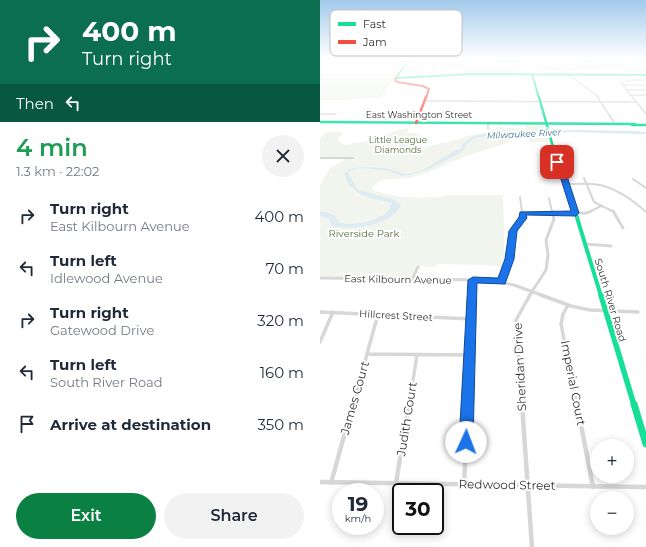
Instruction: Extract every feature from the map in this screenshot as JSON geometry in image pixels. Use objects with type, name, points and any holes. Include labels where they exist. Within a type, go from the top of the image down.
[{"type":"street","points":[[412,85],[428,88],[416,123]]},
{"type":"street","name":"South River Road","points":[[535,85],[557,162],[576,213],[646,444]]},
{"type":"street","points":[[581,85],[593,92],[615,124]]},
{"type":"street","points":[[622,85],[645,112]]},
{"type":"street","points":[[635,85],[646,85]]},
{"type":"street","points":[[626,90],[646,90]]},
{"type":"street","points":[[630,95],[646,95]]},
{"type":"street","points":[[424,101],[636,102]]},
{"type":"street","points":[[320,114],[336,114]]},
{"type":"street","name":"East Washington Street","points":[[320,122],[540,124],[548,127],[554,124],[646,124]]},
{"type":"street","points":[[488,123],[488,129]]},
{"type":"street","name":"East Washington Street","points":[[554,124],[635,124]]},
{"type":"street","points":[[320,158],[353,158]]},
{"type":"street","points":[[584,178],[594,202],[613,211],[622,228]]},
{"type":"street","points":[[633,179],[646,188]]},
{"type":"street","points":[[566,184],[605,186],[640,206],[646,212]]},
{"type":"street","points":[[502,282],[510,259],[513,231],[523,218],[520,197]]},
{"type":"street","name":"Sheridan Drive","points":[[532,547],[516,320],[532,290],[546,270],[548,255],[546,240],[553,224],[553,213],[549,198]]},
{"type":"street","points":[[522,213],[591,212],[601,206]]},
{"type":"street","points":[[585,244],[611,246]]},
{"type":"street","points":[[412,279],[418,267]]},
{"type":"street","name":"East Kilbourn Avenue","points":[[320,278],[473,280],[502,282],[532,290],[568,305],[582,309],[606,312],[638,312]]},
{"type":"street","points":[[464,485],[473,280]]},
{"type":"street","name":"Imperial Court","points":[[568,305],[562,314],[561,324],[593,487]]},
{"type":"street","name":"Hillcrest Street","points":[[320,312],[472,319]]},
{"type":"street","points":[[320,342],[333,312]]},
{"type":"street","name":"James Court","points":[[331,482],[378,314]]},
{"type":"street","points":[[367,354],[470,355]]},
{"type":"street","name":"Judith Court","points":[[396,483],[417,355]]},
{"type":"street","name":"Redwood Street","points":[[320,482],[396,483]]},
{"type":"street","name":"Redwood Street","points":[[444,484],[646,487]]},
{"type":"green space","points":[[320,85],[390,85],[380,98],[320,100]]},
{"type":"green space","name":"Riverside Park","points":[[498,124],[501,128],[526,128],[526,125],[544,126],[547,130],[550,142],[530,142],[529,139],[510,139],[508,143],[478,152],[424,174],[409,178],[384,180],[372,188],[373,190],[391,195],[423,198],[442,197],[445,195],[503,195],[505,268],[488,265],[438,264],[436,267],[417,266],[410,277],[320,277],[320,185],[330,168],[347,158],[320,157],[320,139],[326,132],[343,132],[337,140],[344,145],[372,140],[371,137],[385,135],[409,127],[407,133],[420,133],[412,156],[429,146],[471,135],[491,132],[498,127]]},
{"type":"water","points":[[573,130],[639,131],[640,134],[571,132],[527,136],[495,134],[475,138],[458,154],[429,169],[410,175],[401,176],[390,171],[364,168],[350,170],[348,173],[358,190],[395,200],[401,205],[396,212],[380,222],[360,227],[349,228],[332,225],[329,219],[320,216],[320,212],[327,212],[336,217],[340,223],[353,224],[373,220],[380,217],[390,209],[391,203],[364,196],[353,187],[349,186],[344,174],[349,169],[359,167],[377,168],[393,170],[405,174],[414,173],[428,167],[454,151],[461,149],[462,144],[474,136],[491,133]]},
{"type":"water","points":[[403,142],[411,143],[408,146],[411,149],[409,152],[402,155],[393,154],[402,146],[400,144]]},
{"type":"waterway","name":"Milwaukee River","points":[[634,132],[646,133]]},
{"type":"traffic: fast","points":[[535,85],[547,123],[555,157],[576,213],[646,444]]},
{"type":"traffic: fast","points":[[320,122],[635,124]]},
{"type":"traffic: fast","points":[[632,125],[646,125]]},
{"type":"traffic: jam","points":[[413,85],[423,86],[429,89],[416,123]]},
{"type":"route","points":[[466,442],[473,280],[502,282],[510,259],[514,227],[523,218],[522,213],[576,213],[562,170],[557,162]]},
{"type":"park label","name":"Little League Diamonds","points":[[398,146]]}]
